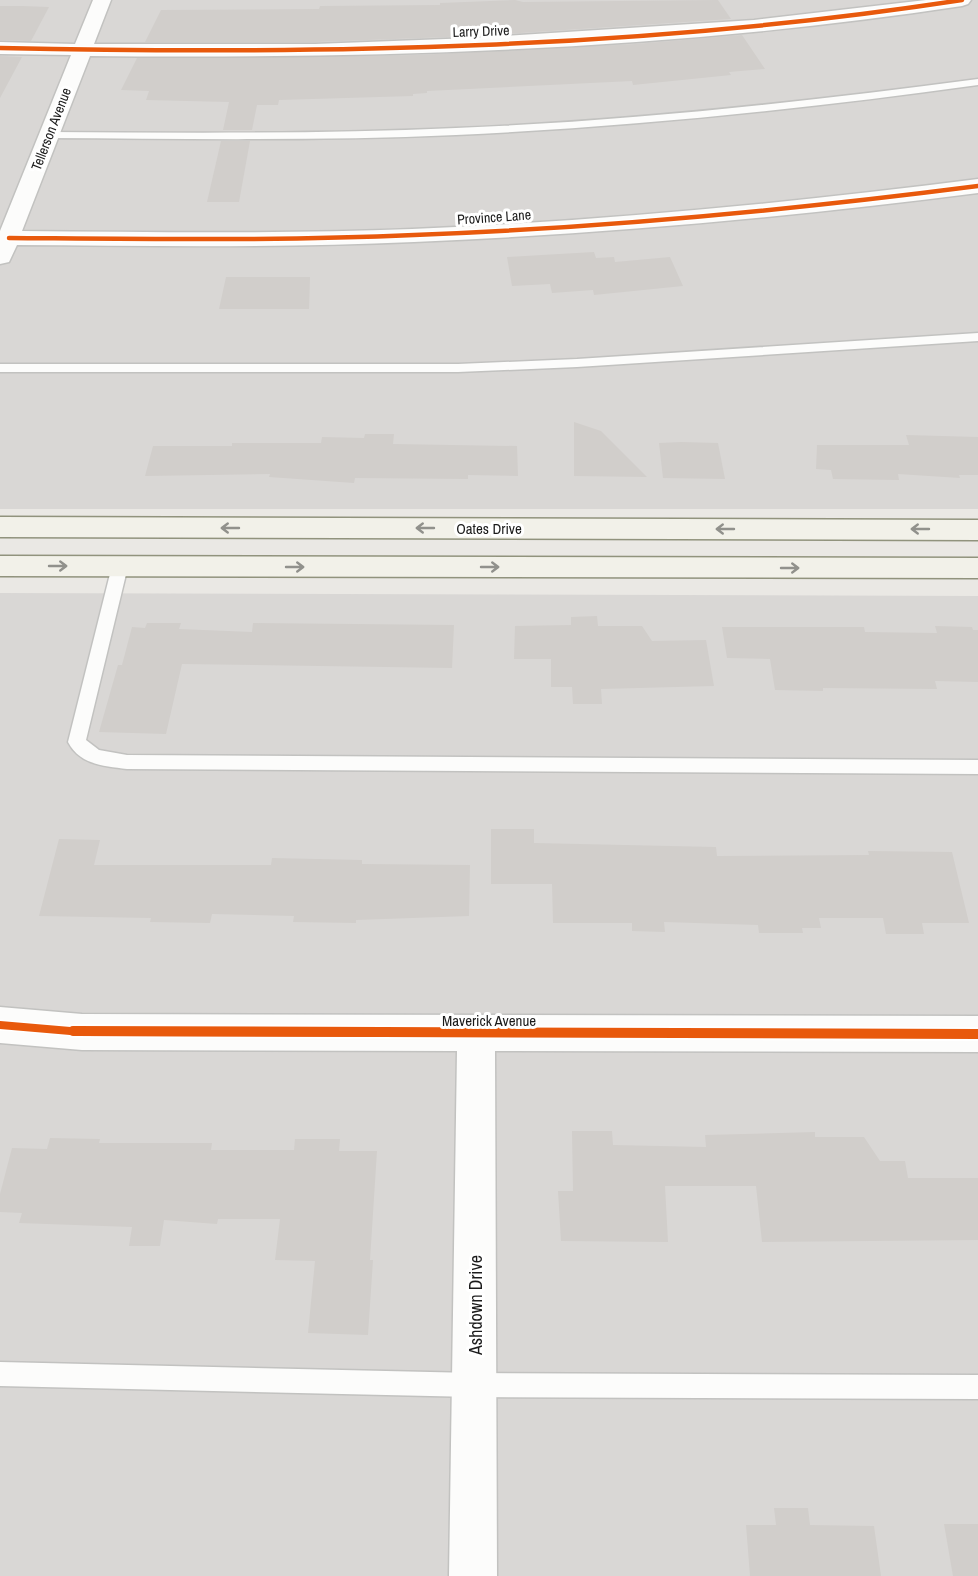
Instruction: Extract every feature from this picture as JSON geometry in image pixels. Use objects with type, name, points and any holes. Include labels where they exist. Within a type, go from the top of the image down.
[{"type":"main road","name":"Oates Drive","points":[[0,527],[978,530]]},
{"type":"main road","points":[[0,566],[978,568]]},
{"type":"street","name":"Tellerson Avenue","points":[[0,259],[102,0]]},
{"type":"street","name":"Larry Drive","points":[[0,48],[360,49],[528,42],[697,30],[830,17],[962,0]]},
{"type":"street","name":"Province Lane","points":[[9,238],[224,240],[462,233],[718,216],[978,186]]},
{"type":"street","name":"Maverick Avenue","points":[[0,1025],[82,1032],[978,1034]]},
{"type":"street","name":"Ashdown Drive","points":[[473,1576],[476,1034]]},
{"type":"lane","points":[[49,135],[382,134],[512,128],[721,112],[894,94],[978,82]]},
{"type":"lane","points":[[0,368],[458,368],[577,363],[978,337]]},
{"type":"lane","points":[[120,566],[77,742],[94,757],[127,762],[978,767]]},
{"type":"lane","points":[[0,1374],[474,1385],[978,1387]]},
{"type":"shaded area","points":[[0,0],[978,0],[978,509],[0,509]]},
{"type":"shaded area","points":[[0,593],[978,596],[978,1576],[0,1576]]},
{"type":"building","points":[[515,0],[523,2],[718,0],[731,19],[472,36],[315,42],[145,42],[161,10],[319,9],[320,6],[440,5],[440,3]]},
{"type":"building","points":[[0,6],[49,7],[31,41],[0,40]]},
{"type":"building","points":[[742,35],[765,69],[729,72],[731,75],[633,85],[632,81],[427,91],[427,93],[413,94],[413,96],[279,100],[278,105],[257,105],[252,130],[223,130],[229,102],[146,100],[149,91],[121,90],[137,58],[417,55],[636,44]]},
{"type":"building","points":[[0,56],[22,57],[0,98]]},
{"type":"building","points":[[221,141],[250,141],[239,202],[207,202]]},
{"type":"building","points":[[594,252],[596,258],[614,257],[615,262],[670,257],[683,286],[594,295],[593,290],[552,293],[550,284],[512,286],[507,257]]},
{"type":"building","points":[[226,277],[310,277],[309,309],[219,309]]},
{"type":"building","points":[[574,422],[601,431],[647,477],[574,476]]},
{"type":"building","points":[[365,434],[394,434],[393,444],[517,446],[518,476],[468,475],[468,479],[355,478],[354,483],[269,477],[270,474],[145,476],[153,446],[321,443],[322,437],[364,438]]},
{"type":"building","points":[[906,435],[978,437],[978,475],[959,475],[960,478],[898,474],[899,480],[833,479],[831,470],[816,469],[817,445],[909,445]]},
{"type":"building","points":[[659,443],[718,443],[725,479],[663,478]]},
{"type":"building","points":[[597,616],[598,626],[642,626],[652,641],[706,640],[714,686],[601,689],[602,704],[573,704],[572,687],[551,687],[551,659],[514,659],[515,626],[571,625],[571,617]]},
{"type":"building","points":[[147,623],[181,623],[179,629],[252,632],[253,623],[454,625],[452,668],[182,664],[166,734],[99,732],[118,665],[122,665],[132,627],[145,628]]},
{"type":"building","points":[[935,626],[972,627],[973,630],[978,630],[978,682],[935,681],[937,689],[775,690],[770,659],[727,658],[722,627],[864,627],[865,632],[937,633]]},
{"type":"building","points":[[491,829],[534,829],[534,843],[716,847],[717,856],[869,855],[868,851],[952,852],[969,923],[922,923],[924,934],[886,934],[883,918],[819,918],[821,928],[802,928],[803,933],[759,933],[758,925],[664,922],[665,932],[632,931],[632,923],[553,923],[552,884],[491,884]]},
{"type":"building","points":[[59,839],[100,840],[94,865],[271,865],[272,858],[362,860],[362,864],[470,865],[469,916],[356,920],[356,923],[293,922],[294,916],[212,914],[210,923],[150,922],[151,918],[39,916]]},
{"type":"building","points":[[572,1131],[612,1131],[613,1145],[706,1147],[705,1135],[815,1132],[815,1137],[864,1137],[880,1161],[905,1161],[908,1178],[978,1178],[978,1240],[762,1242],[756,1186],[665,1186],[668,1242],[561,1241],[558,1191],[573,1191]]},
{"type":"building","points":[[50,1138],[100,1139],[99,1143],[212,1143],[211,1150],[294,1150],[295,1139],[340,1139],[339,1151],[377,1151],[368,1335],[308,1333],[315,1261],[275,1260],[280,1219],[218,1219],[217,1224],[164,1220],[160,1246],[129,1246],[132,1227],[19,1223],[22,1213],[0,1212],[0,1194],[12,1148],[47,1149]]},
{"type":"building","points":[[774,1508],[808,1508],[810,1525],[874,1526],[881,1576],[750,1576],[746,1525],[776,1525]]},
{"type":"building","points":[[944,1524],[978,1524],[978,1576],[953,1576]]},
{"type":"cycle path","points":[[0,48],[157,51],[472,44],[754,25],[838,17],[962,0]]},
{"type":"cycle path","points":[[9,238],[224,240],[413,236],[507,231],[696,218],[978,186]]},
{"type":"cycle path","points":[[0,1025],[82,1032],[978,1034]]}]
